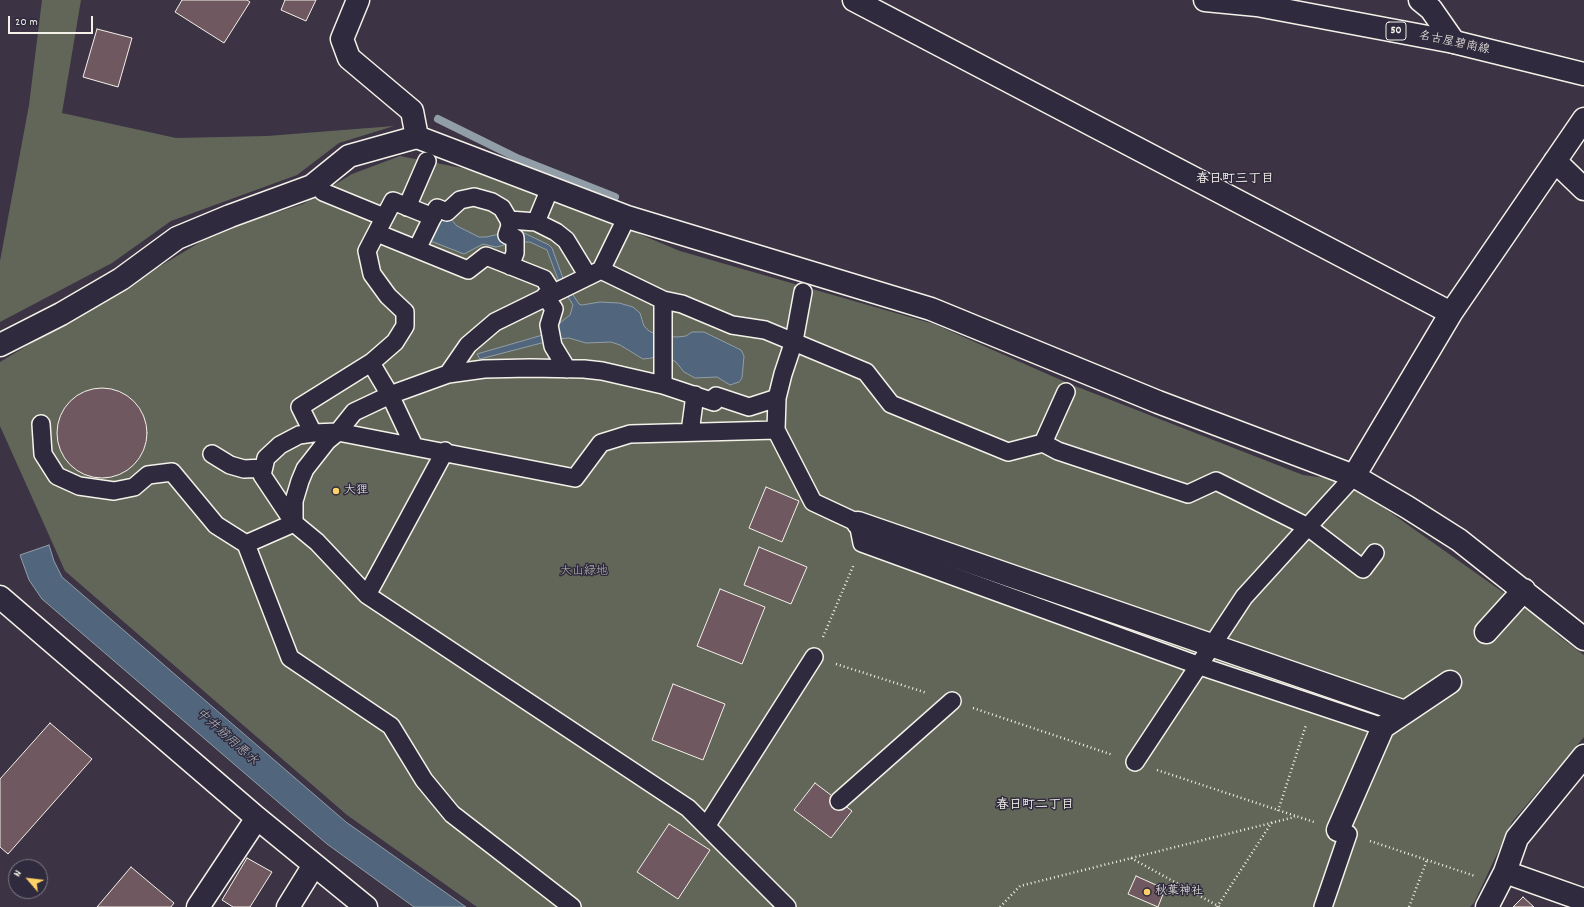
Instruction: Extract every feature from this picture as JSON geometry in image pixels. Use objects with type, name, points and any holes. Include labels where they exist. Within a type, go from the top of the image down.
[{"type":"street","points":[[358,0],[342,39],[349,58],[412,111],[417,137]]},
{"type":"street","points":[[854,0],[1451,313]]},
{"type":"street","name":"名古屋碧南線","points":[[1205,0],[1257,5],[1454,42],[1584,74]]},
{"type":"street","points":[[1420,0],[1431,9],[1454,42]]},
{"type":"street","points":[[1135,762],[1200,666],[1244,596],[1354,476],[1451,313],[1584,119]]},
{"type":"street","points":[[0,345],[60,314],[121,279],[177,238],[230,216],[312,186],[349,156],[417,137],[627,217],[931,309],[1158,402],[1354,476],[1459,540],[1584,639]]},
{"type":"street","points":[[407,207],[427,161]]},
{"type":"street","points":[[1555,161],[1584,189]]},
{"type":"street","points":[[323,192],[384,217]]},
{"type":"street","points":[[417,249],[437,208],[447,212],[460,200],[474,197],[492,202],[502,208],[510,231],[515,253],[510,266]]},
{"type":"street","points":[[536,222],[546,198]]},
{"type":"street","points":[[314,433],[300,407],[371,363],[395,342],[405,326],[405,312],[388,296],[372,274],[367,252],[384,217],[393,201],[433,217]]},
{"type":"street","points":[[510,231],[536,222],[556,232],[566,240],[590,275],[663,300],[682,304],[732,325],[765,330],[794,341],[866,372],[891,404],[1008,452],[1043,443],[1058,451],[1188,494],[1216,481],[1308,527],[1363,568],[1375,553]]},
{"type":"street","points":[[448,374],[468,345],[495,322],[590,275],[622,227]]},
{"type":"street","points":[[377,233],[468,270],[486,256],[544,279],[551,294],[554,309],[549,324],[553,346],[567,369]]},
{"type":"street","points":[[803,292],[794,341],[777,398],[776,430],[813,502],[860,533],[1200,666],[1383,727]]},
{"type":"street","points":[[663,300],[663,385]]},
{"type":"street","points":[[371,363],[390,395],[414,446]]},
{"type":"street","points":[[294,523],[294,501],[305,470],[327,441],[338,432],[354,412],[390,395],[448,374],[484,370],[530,368],[602,371],[663,385],[714,402],[716,396],[749,407],[777,398]]},
{"type":"street","points":[[1043,443],[1066,392]]},
{"type":"street","points":[[690,432],[695,395]]},
{"type":"street","points":[[41,424],[43,454],[57,476],[79,486],[114,491],[134,487],[148,475],[172,472],[216,525],[246,544],[290,658],[391,726],[424,780],[452,814],[572,907]]},
{"type":"street","points":[[776,430],[630,434],[600,443],[575,478],[445,451],[338,432],[299,434],[280,445],[266,458],[262,475],[294,523],[318,542],[367,595],[688,808],[707,825],[787,907]]},
{"type":"street","points":[[367,595],[445,451]]},
{"type":"street","points":[[212,454],[230,465],[244,469],[264,468]]},
{"type":"street","points":[[246,544],[294,523]]},
{"type":"street","points":[[860,533],[1213,645],[1405,712]]},
{"type":"street","points":[[1486,632],[1524,590]]},
{"type":"street","points":[[0,597],[257,818],[366,907]]},
{"type":"street","points":[[707,825],[814,657]]},
{"type":"street","points":[[1322,907],[1343,832],[1383,727],[1450,682]]},
{"type":"street","points":[[839,801],[952,700]]},
{"type":"street","points":[[1487,907],[1502,878],[1517,838],[1584,756]]},
{"type":"street","points":[[198,907],[257,818]]},
{"type":"street","points":[[288,907],[314,865]]},
{"type":"street","points":[[1502,878],[1584,900]]},
{"type":"path","points":[[860,533],[814,657],[952,700],[1427,860],[1502,878]]},
{"type":"path","points":[[1278,810],[1308,719]]},
{"type":"path","points":[[1000,907],[1020,886],[1295,816]]},
{"type":"path","points":[[1130,858],[1218,907],[1273,821]]},
{"type":"path","points":[[1409,907],[1427,860]]},
{"type":"green space","points":[[42,0],[81,0],[62,113],[176,138],[267,136],[394,126],[339,143],[297,175],[171,221],[112,263],[0,322],[0,261],[29,105]]},
{"type":"green space","name":"大山緑地","points":[[400,156],[467,169],[601,218],[680,251],[934,324],[1070,384],[1303,475],[1333,479],[1370,498],[1538,617],[1560,637],[1584,655],[1584,737],[1512,822],[1474,903],[1470,907],[477,907],[347,815],[65,571],[0,426],[0,362],[217,232],[303,204],[352,174]]},
{"type":"water","points":[[441,215],[449,217],[457,226],[479,237],[486,237],[518,230],[549,245],[552,248],[564,281],[579,304],[582,305],[600,302],[619,303],[633,307],[640,313],[644,326],[649,331],[659,336],[678,337],[686,336],[692,332],[704,332],[741,350],[744,356],[742,378],[739,382],[730,385],[717,377],[695,378],[684,372],[676,362],[667,357],[655,355],[652,358],[643,359],[620,345],[611,342],[586,343],[569,338],[557,339],[480,359],[477,354],[553,332],[561,322],[570,315],[573,305],[559,282],[547,250],[530,242],[517,242],[496,247],[483,244],[464,254],[428,240]]},
{"type":"water","name":"中井筋用悪水","points":[[49,545],[54,561],[62,577],[346,822],[466,907],[414,907],[327,844],[42,599],[29,580],[20,555]]},
{"type":"building","points":[[182,0],[247,0],[250,2],[224,43],[175,12]]},
{"type":"building","points":[[285,0],[316,0],[306,21],[281,10]]},
{"type":"building","points":[[97,29],[132,38],[118,87],[83,77]]},
{"type":"building","points":[[102,388],[119,392],[134,401],[143,416],[147,433],[143,450],[134,465],[119,474],[102,478],[85,474],[70,465],[61,450],[57,433],[61,416],[70,401],[85,392]]},
{"type":"building","points":[[766,487],[799,501],[782,542],[749,528]]},
{"type":"building","points":[[759,547],[807,567],[791,604],[744,585]]},
{"type":"building","points":[[720,589],[765,607],[742,664],[697,646]]},
{"type":"building","points":[[673,684],[725,704],[703,760],[652,740]]},
{"type":"building","points":[[50,723],[92,759],[8,854],[0,847],[0,779]]},
{"type":"building","points":[[815,783],[852,811],[831,838],[794,810]]},
{"type":"building","points":[[669,824],[710,850],[678,899],[637,872]]},
{"type":"building","points":[[247,858],[272,872],[250,907],[233,907],[222,900]]},
{"type":"building","points":[[131,867],[174,903],[171,907],[97,907]]},
{"type":"building","name":"秋葉神社","points":[[1136,876],[1165,889],[1158,907],[1128,894]]},
{"type":"building","points":[[1523,897],[1534,907],[1513,907]]},
{"type":"waterway","points":[[438,119],[519,159],[615,197]]},
{"type":"place","name":"大狸","points":[[336,491]]},
{"type":"place","name":"秋葉神社","points":[[1147,892]]},
{"type":"district","name":"春日町三丁目","points":[[1235,180]]},
{"type":"district","name":"春日町二丁目","points":[[1035,806]]}]
